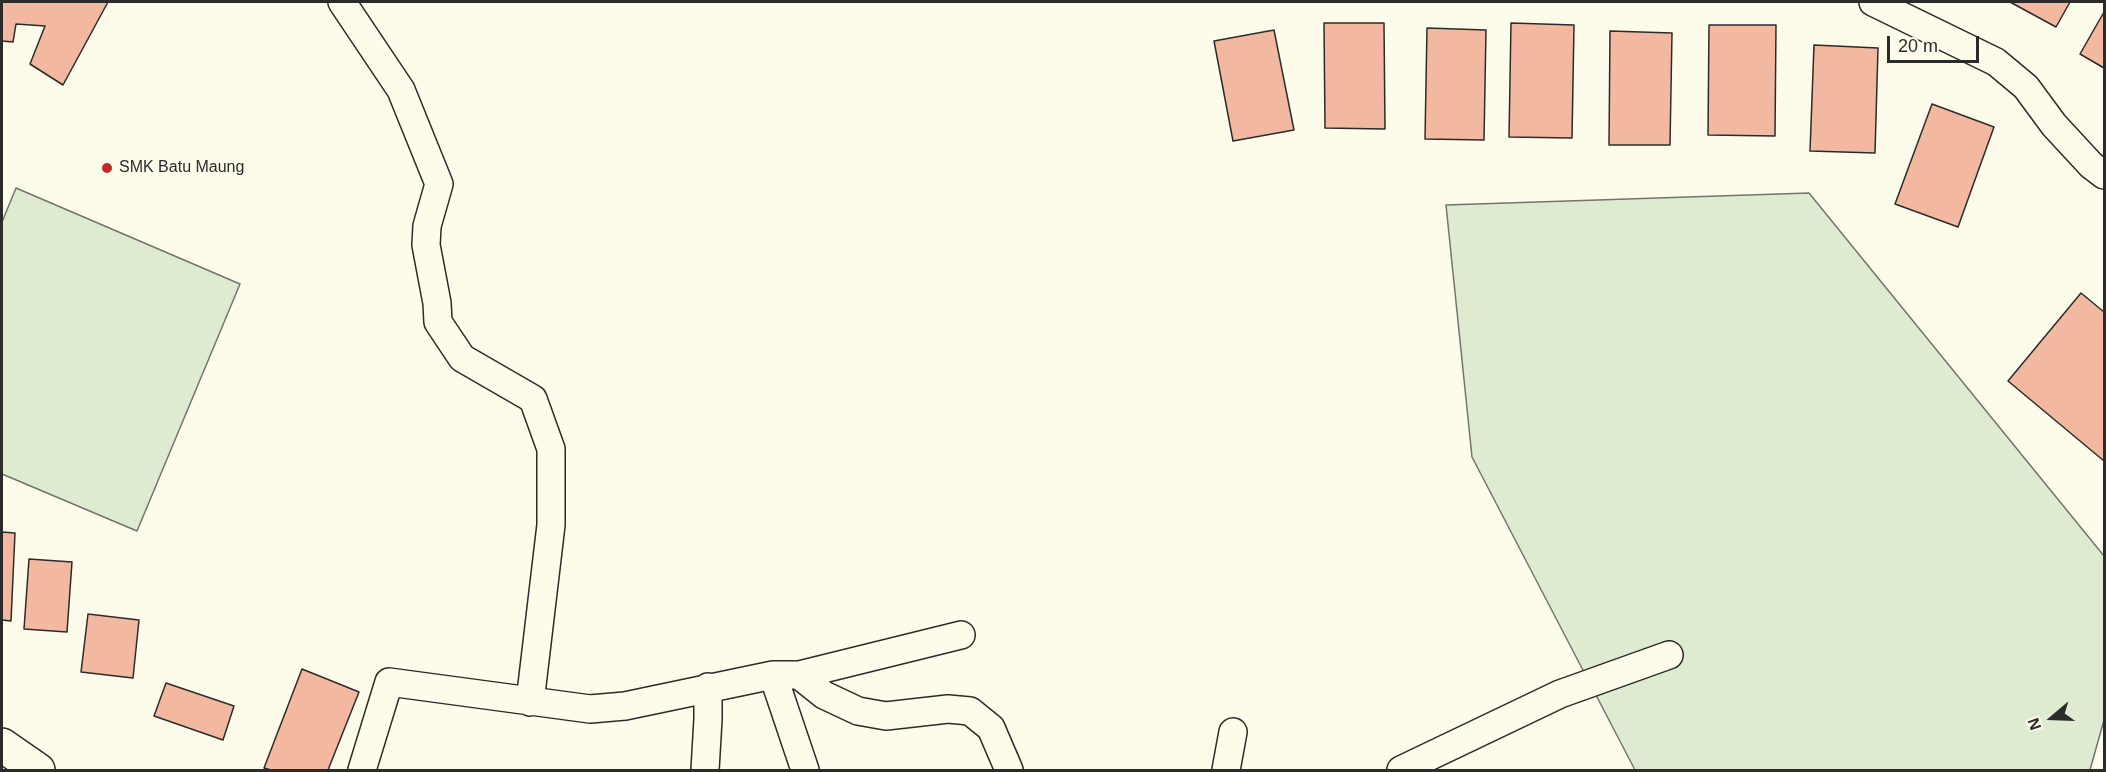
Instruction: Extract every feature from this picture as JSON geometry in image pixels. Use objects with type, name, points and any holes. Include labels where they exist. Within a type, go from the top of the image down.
[{"type":"main road","points":[[2,745],[38,771]]},
{"type":"street","points":[[342,2],[401,90],[439,184],[427,226],[426,245],[437,303],[438,322],[462,358],[533,399],[551,449],[550,525],[530,702]]},
{"type":"street","points":[[1873,2],[1996,62],[2026,87],[2054,125],[2091,165],[2104,175]]},
{"type":"street","points":[[362,771],[389,682],[590,709],[625,706],[708,687],[786,675],[961,634]]},
{"type":"street","points":[[1401,771],[1560,694],[1669,655]]},
{"type":"street","points":[[786,675],[805,771]]},
{"type":"street","points":[[786,675],[858,711],[886,716],[948,709],[970,711],[991,728],[1010,771]]},
{"type":"street","points":[[705,771],[708,687]]},
{"type":"street","points":[[1226,771],[1233,732]]},
{"type":"green space","points":[[16,188],[240,284],[137,531],[2,474],[2,222]]},
{"type":"green space","points":[[1809,193],[2104,556],[2104,720],[2090,770],[1635,770],[1472,457],[1446,205]]},
{"type":"building","points":[[2,2],[108,2],[63,85],[30,64],[45,26],[16,24],[13,42],[2,41]]},
{"type":"building","points":[[2010,2],[2070,2],[2056,27]]},
{"type":"building","points":[[2104,12],[2104,68],[2080,54]]},
{"type":"building","points":[[1324,23],[1384,23],[1385,129],[1325,128]]},
{"type":"building","points":[[1511,23],[1574,25],[1572,138],[1509,137]]},
{"type":"building","points":[[1709,25],[1776,25],[1775,136],[1708,135]]},
{"type":"building","points":[[1427,28],[1486,30],[1484,140],[1425,139]]},
{"type":"building","points":[[1274,30],[1294,130],[1233,141],[1214,41]]},
{"type":"building","points":[[1610,31],[1672,33],[1670,145],[1609,145]]},
{"type":"building","points":[[1814,45],[1878,48],[1875,153],[1810,151]]},
{"type":"building","points":[[1932,104],[1994,127],[1958,227],[1895,204]]},
{"type":"building","points":[[2081,293],[2104,312],[2104,461],[2008,381]]},
{"type":"building","points":[[2,532],[15,533],[11,621],[2,620]]},
{"type":"building","points":[[29,559],[72,562],[67,632],[24,629]]},
{"type":"building","points":[[88,614],[139,620],[133,678],[81,672]]},
{"type":"building","points":[[302,669],[359,692],[328,770],[264,768]]},
{"type":"building","points":[[166,683],[234,706],[223,740],[154,716]]},
{"type":"place","name":"SMK Batu Maung","points":[[107,168]]}]
